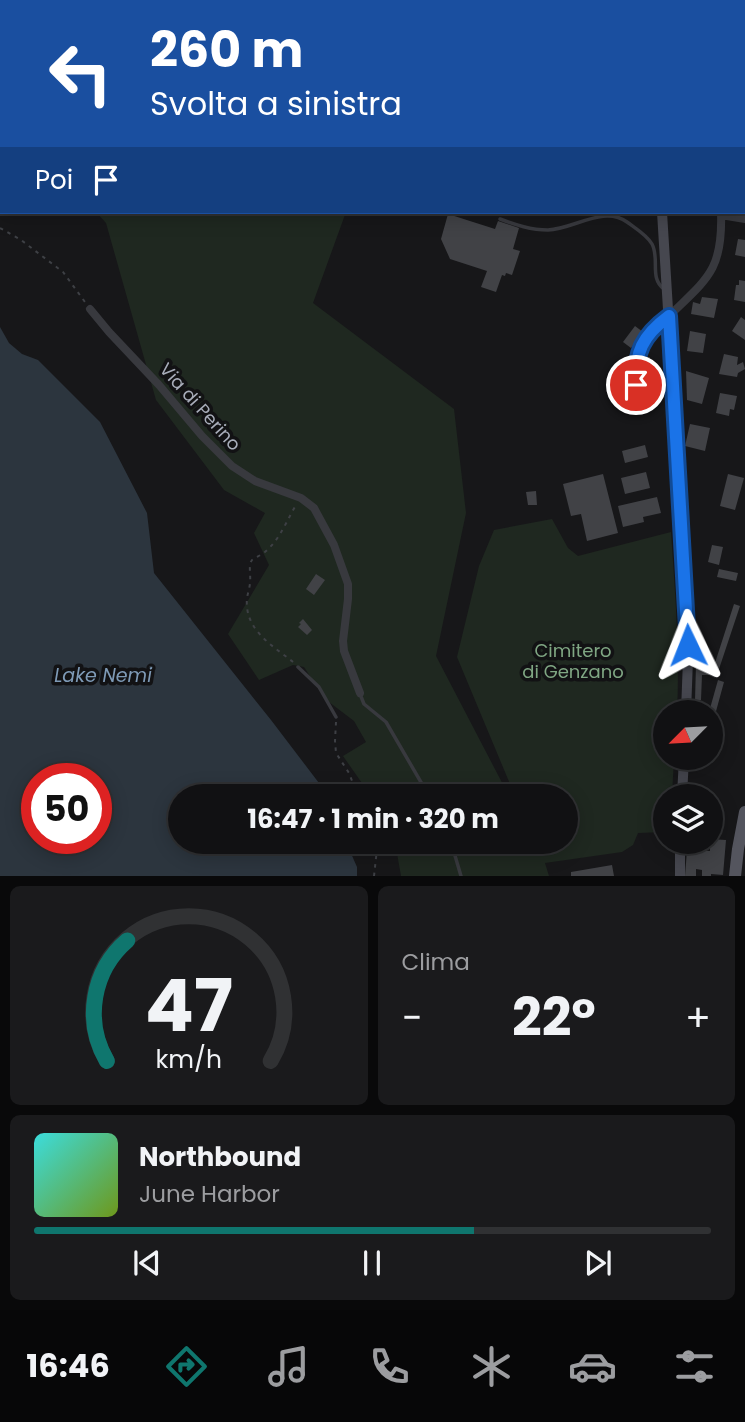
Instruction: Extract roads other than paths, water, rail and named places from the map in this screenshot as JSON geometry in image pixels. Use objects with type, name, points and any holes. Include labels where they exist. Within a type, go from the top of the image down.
[{"type":"main road","points":[[662,214],[687,618],[687,700]]},
{"type":"main road","points":[[735,876],[745,812]]},
{"type":"main road","points":[[680,854],[680,876]]},
{"type":"street","points":[[669,316],[701,285],[715,265],[720,249],[721,214],[745,219]]},
{"type":"street","name":"Via di Perino","points":[[90,309],[202,436],[232,466],[255,481],[301,498],[314,508],[334,545],[348,584],[344,651],[359,692]]},
{"type":"lane","points":[[500,219],[528,229],[549,230],[606,215],[618,216],[650,241],[656,281],[667,290]]},
{"type":"lane","points":[[636,385],[638,355],[651,331],[669,316]]},
{"type":"lane","points":[[298,667],[319,687],[336,717]]},
{"type":"lane","name":"Via di Perino","points":[[359,692],[364,704],[386,722],[422,784]]},
{"type":"lane","points":[[455,854],[461,876]]},
{"type":"water","name":"Lake Nemi","points":[[0,327],[9,343],[22,354],[38,360],[100,422],[147,513],[154,573],[320,784],[168,784],[168,854],[351,854],[357,867],[357,876],[0,876]]},
{"type":"park label","name":"Cimitero di Genzano","points":[[573,661]]}]
